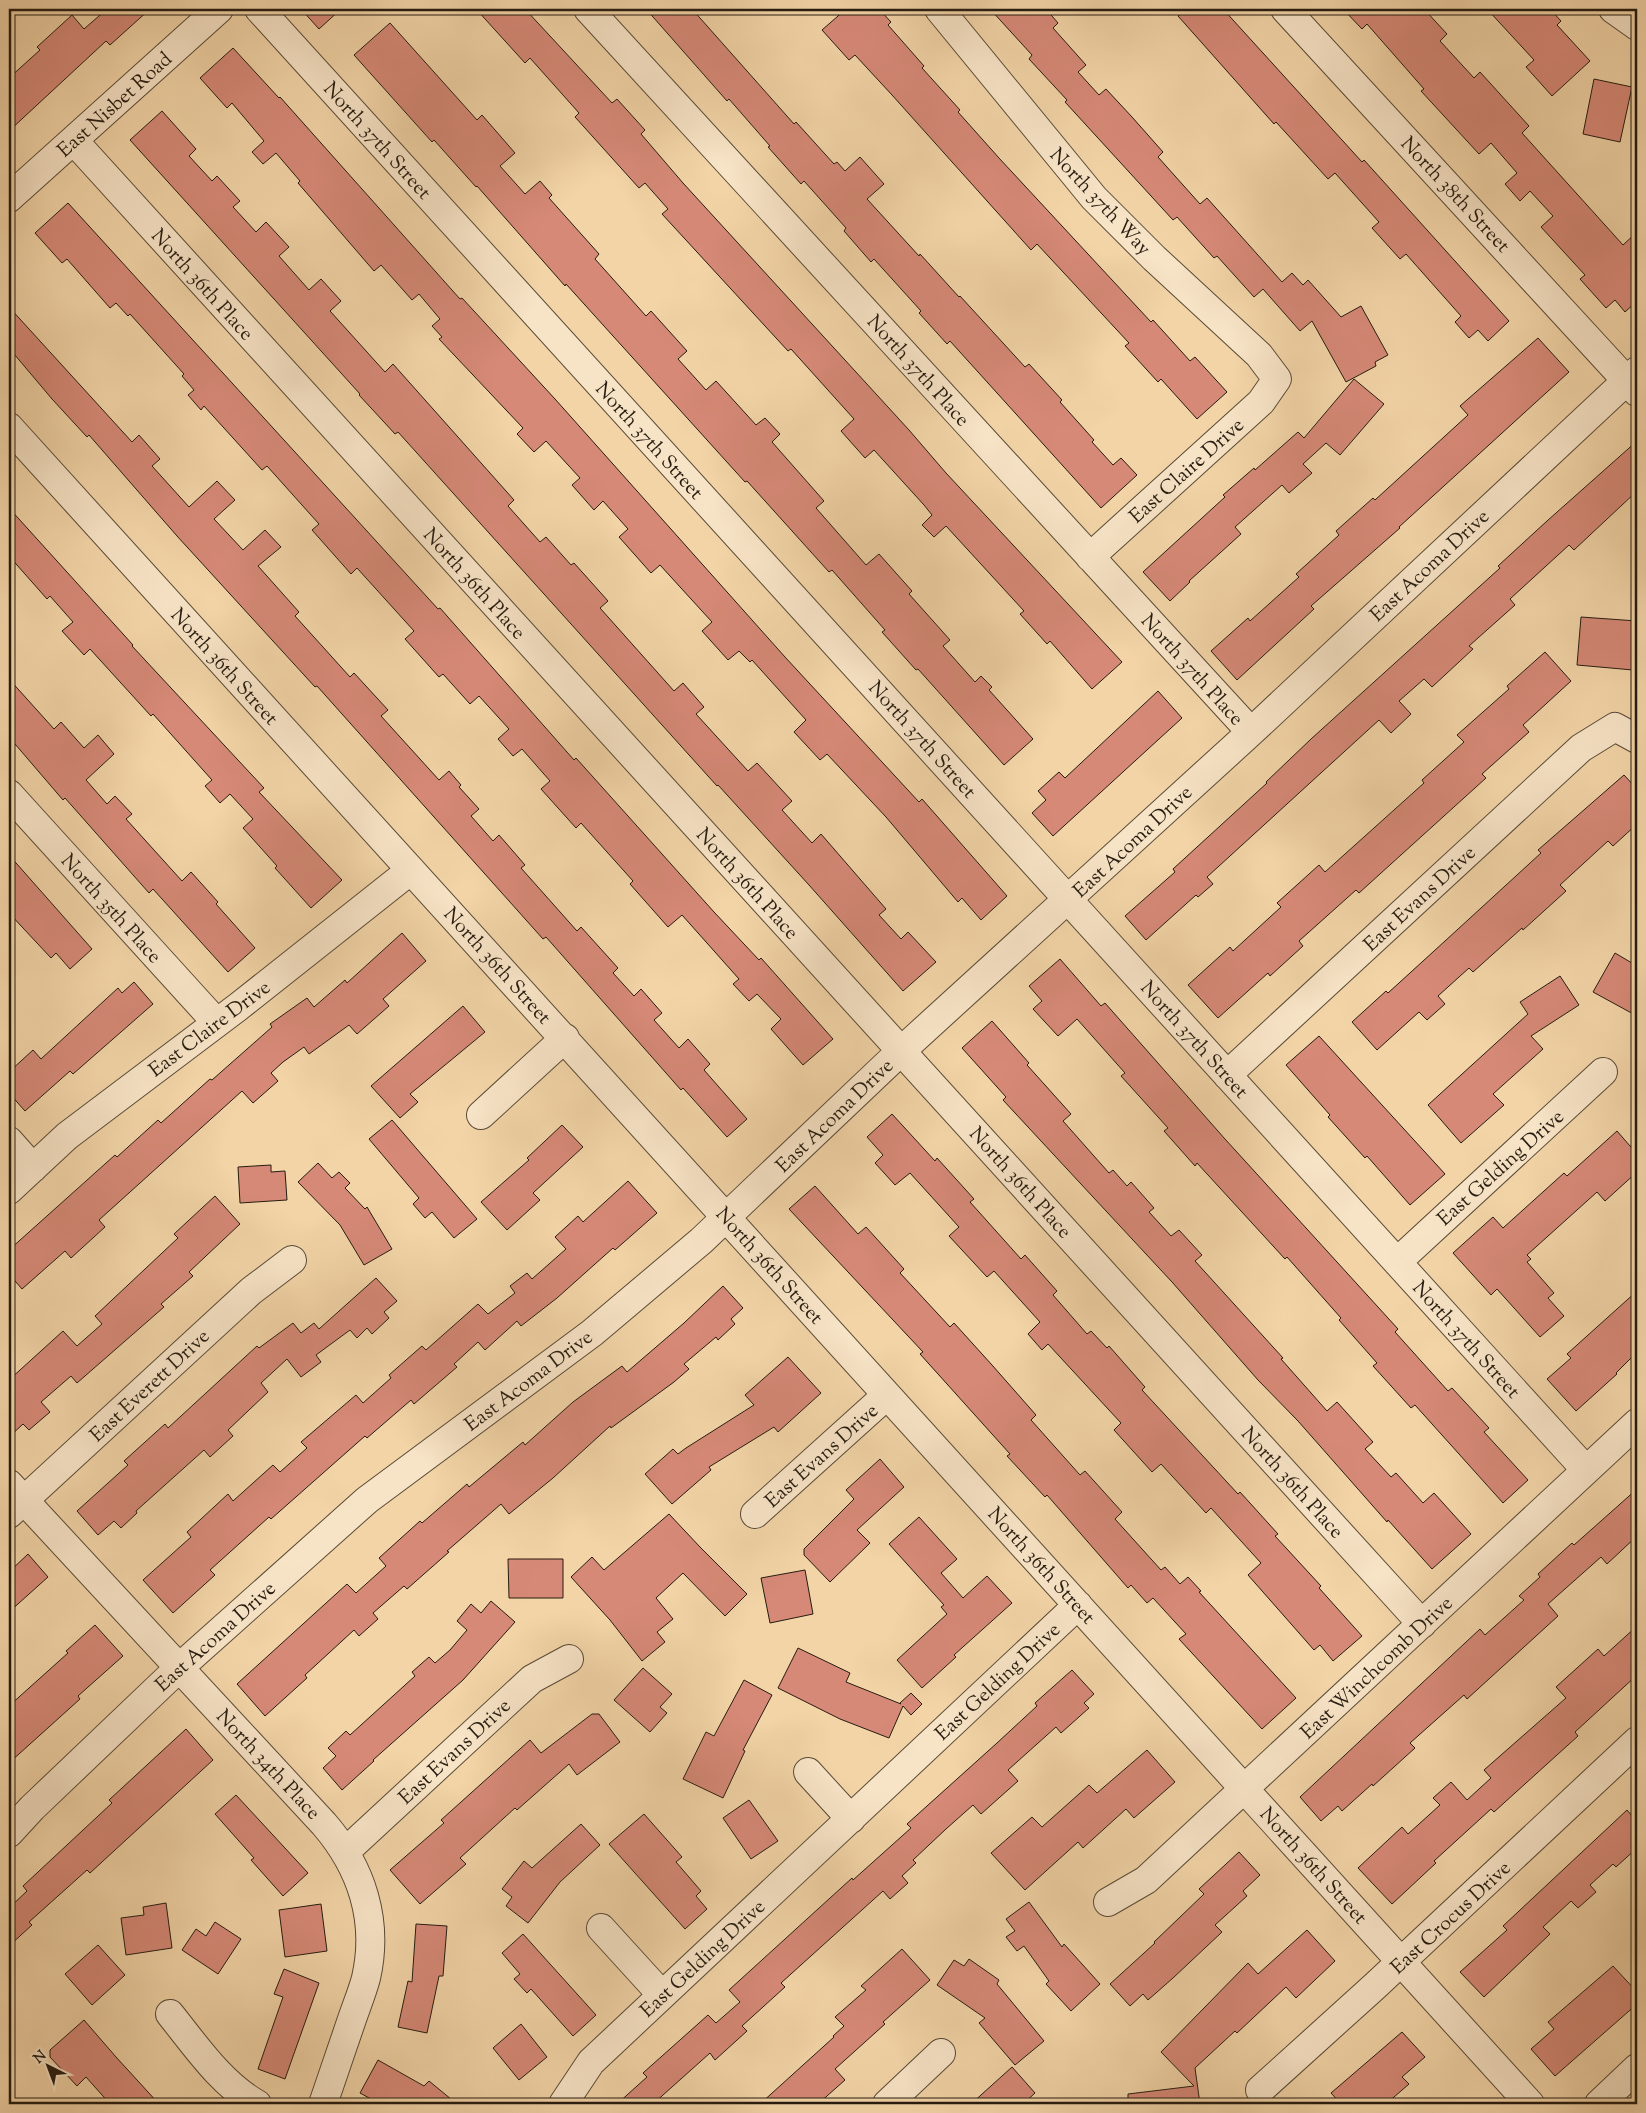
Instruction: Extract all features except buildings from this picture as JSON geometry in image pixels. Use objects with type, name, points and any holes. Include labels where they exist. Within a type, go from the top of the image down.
[{"type":"street","name":"East Nisbet Road","points":[[9,198],[219,9]]},
{"type":"street","name":"North 37th Street","points":[[259,9],[1586,1470]]},
{"type":"street","name":"North 37th Place","points":[[588,9],[1250,732]]},
{"type":"street","name":"North 37th Way","points":[[939,9],[1094,198],[1154,258],[1259,356],[1277,379]]},
{"type":"street","name":"North 38th Street","points":[[1285,9],[1634,381]]},
{"type":"street","points":[[1613,9],[1637,26]]},
{"type":"street","name":"North 36th Place","points":[[74,141],[1422,1624]]},
{"type":"street","name":"East Claire Drive","points":[[1090,557],[1261,402],[1277,379]]},
{"type":"street","name":"East Acoma Drive","points":[[9,1833],[32,1808],[180,1667],[367,1500],[592,1333],[727,1217],[901,1051],[1634,381]]},
{"type":"street","name":"North 36th Street","points":[[9,428],[565,1038],[886,1395],[1530,2104]]},
{"type":"street","name":"East Evans Drive","points":[[1227,1075],[1581,748],[1626,733]]},
{"type":"street","name":"North 35th Place","points":[[9,794],[216,1022]]},
{"type":"street","name":"East Claire Drive","points":[[9,1190],[67,1136],[238,1007],[411,870]]},
{"type":"street","points":[[481,1115],[565,1038]]},
{"type":"street","name":"East Gelding Drive","points":[[1397,1262],[1604,1072]]},
{"type":"street","points":[[9,1141],[33,1168]]},
{"type":"street","name":"East Everett Drive","points":[[14,1499],[251,1291],[292,1260]]},
{"type":"street","name":"East Evans Drive","points":[[755,1514],[886,1395]]},
{"type":"street","name":"East Winchcomb Drive","points":[[1108,1902],[1146,1880],[1245,1790],[1637,1423]]},
{"type":"street","name":"North 34th Place","points":[[14,1499],[180,1667],[324,1824],[346,1851],[364,1890],[371,1925],[370,1952],[366,1979],[323,2104]]},
{"type":"street","name":"East Gelding Drive","points":[[563,2104],[591,2062],[1078,1605]]},
{"type":"street","name":"East Evans Drive","points":[[346,1851],[532,1679],[569,1659]]},
{"type":"street","name":"East Crocus Drive","points":[[1260,2090],[1401,1962],[1637,1742]]},
{"type":"street","points":[[808,1772],[851,1819]]},
{"type":"street","points":[[601,1928],[662,1994]]},
{"type":"street","points":[[170,2014],[206,2058],[241,2095],[257,2104]]},
{"type":"street","points":[[886,2104],[941,2053]]},
{"type":"street","points":[[1599,2104],[1637,2068]]}]
